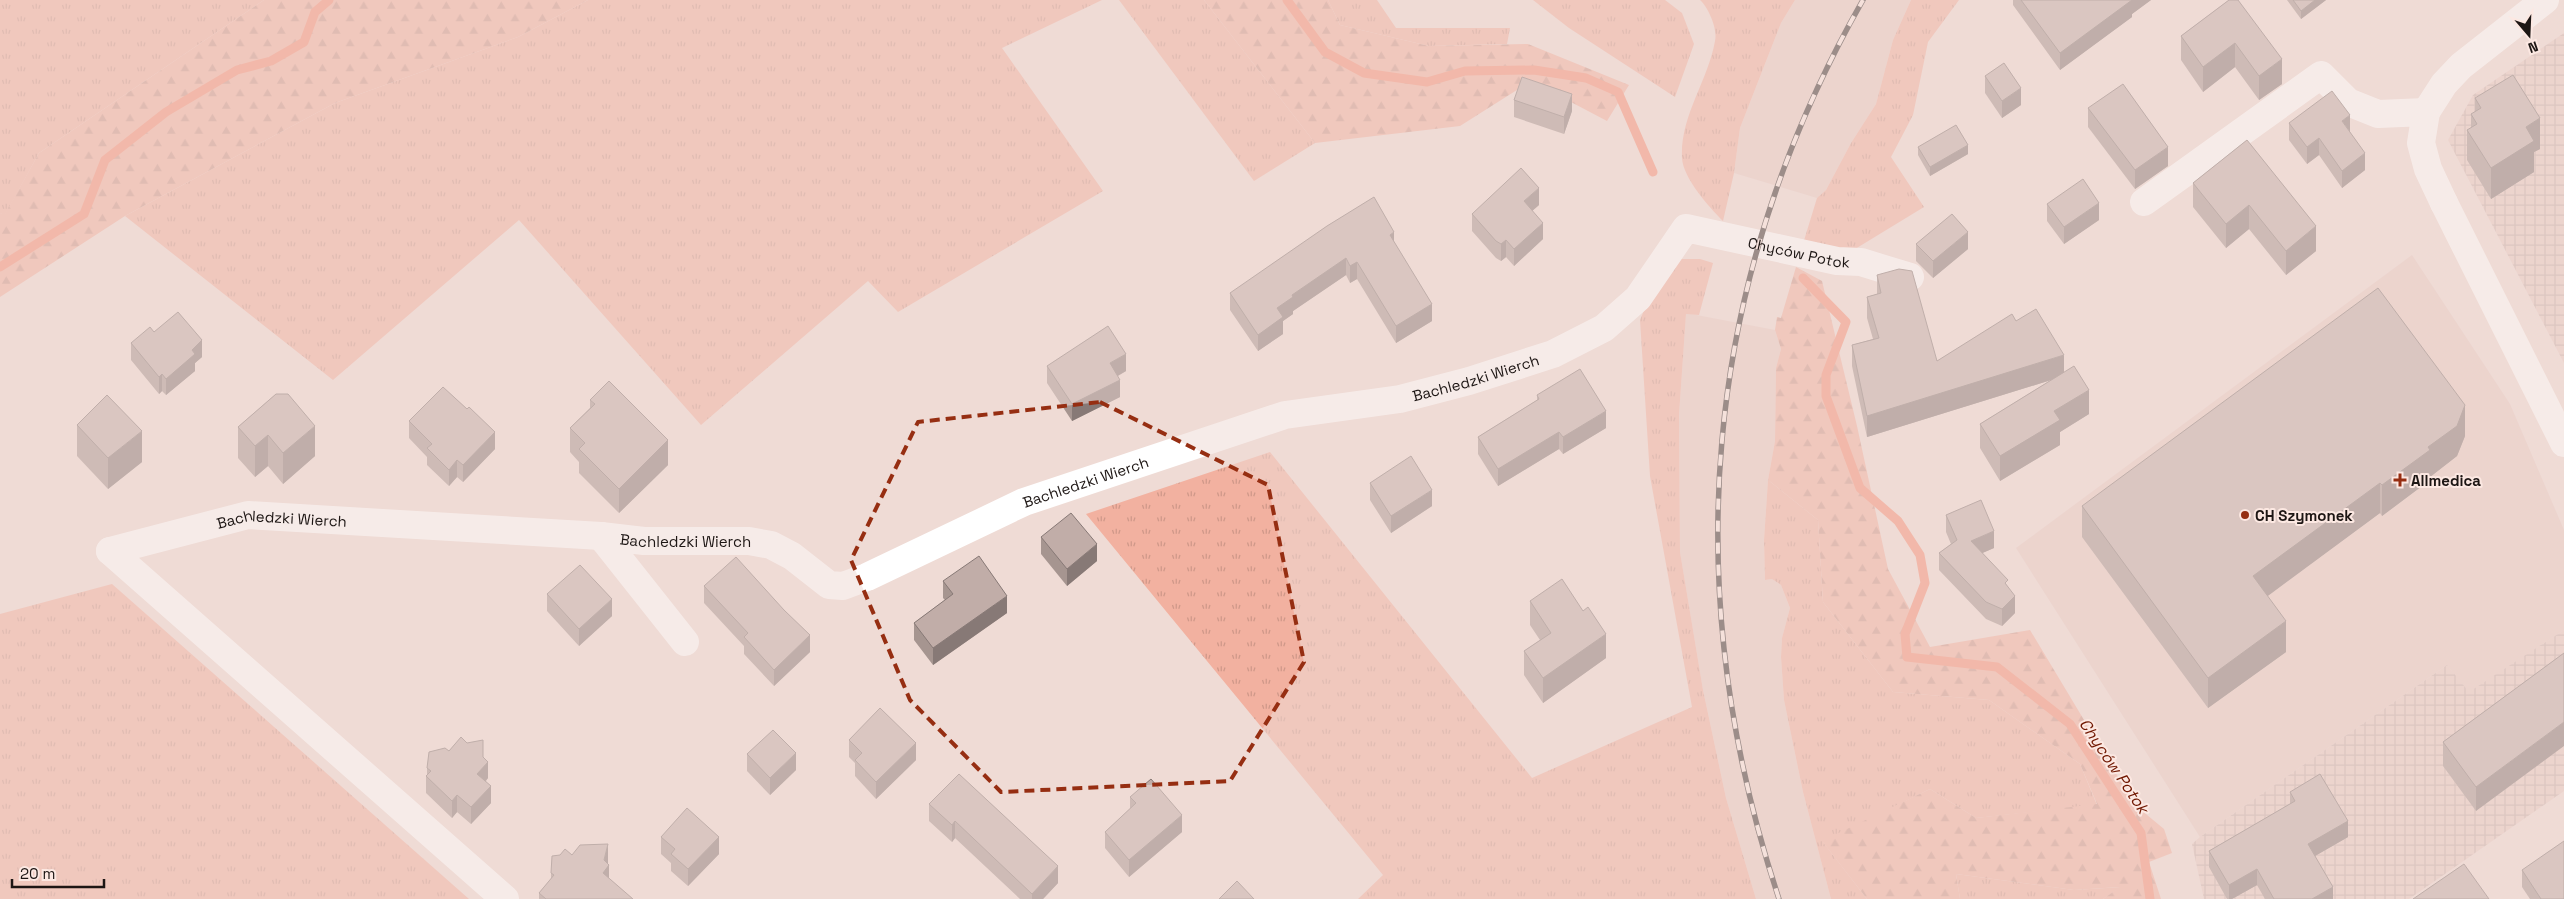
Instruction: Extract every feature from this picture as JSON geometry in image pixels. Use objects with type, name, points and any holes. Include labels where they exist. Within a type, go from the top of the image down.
[{"type":"street","points":[[2545,0],[2461,66],[2444,84],[2426,112],[2421,143],[2428,169],[2444,203],[2564,443]]},
{"type":"street","points":[[2144,202],[2321,75],[2348,102],[2378,114],[2426,112]]},
{"type":"street","name":"Chyców Potok","points":[[1686,228],[1837,261],[1861,262],[1910,277]]},
{"type":"street","name":"Bachledzki Wierch","points":[[506,899],[110,551],[248,514],[601,536],[644,541],[749,541],[771,545],[792,556],[829,584],[843,586],[867,577],[1024,502],[1286,415],[1400,399],[1470,381],[1553,354],[1604,328],[1638,298],[1686,228]]},
{"type":"street","points":[[601,536],[685,642]]},
{"type":"highlighted area","points":[[1100,402],[1268,485],[1304,662],[1230,781],[1001,792],[910,700],[851,560],[918,422]]},
{"type":"shaded area","points":[[1795,0],[1911,0],[1893,40],[1876,104],[1851,143],[1826,190],[1817,198],[1734,173],[1740,128],[1781,23]]},
{"type":"shaded area","points":[[2564,33],[2564,363],[2448,140],[2473,95]]},
{"type":"shaded area","points":[[2412,255],[2510,404],[2564,530],[2564,630],[2469,693],[2447,665],[2200,837],[2016,548]]},
{"type":"shaded area","points":[[1686,313],[1775,330],[1781,349],[1776,368],[1775,441],[1768,480],[1764,540],[1765,580],[1772,579],[1781,585],[1790,608],[1782,638],[1781,657],[1784,700],[1803,792],[1831,899],[1756,899],[1726,798],[1703,690],[1680,552],[1679,415]]},
{"type":"shaded area","points":[[2564,630],[2564,791],[2409,899],[2204,899],[2192,844],[2200,837],[2447,665],[2469,692]]},
{"type":"green space","points":[[0,0],[264,0],[39,153],[5,215],[0,213]]},
{"type":"green space","points":[[264,0],[588,0],[518,37],[335,103],[125,216],[0,297],[0,213],[5,214],[39,153]]},
{"type":"green space","points":[[588,0],[1102,0],[1002,48],[1103,191],[898,312],[868,281],[701,425],[519,220],[333,380],[125,216],[335,103],[518,37]]},
{"type":"green space","points":[[1119,0],[1204,0],[1315,143],[1254,181]]},
{"type":"green space","points":[[1204,0],[1328,0],[1340,25],[1429,46],[1528,44],[1629,85],[1607,121],[1531,81],[1460,126],[1315,143]]},
{"type":"green space","points":[[1328,0],[1377,0],[1396,28],[1510,28],[1507,44],[1429,46],[1340,25]]},
{"type":"green space","points":[[1533,0],[1665,0],[1682,13],[1694,44],[1675,97],[1569,28]]},
{"type":"green space","points":[[1700,0],[1795,0],[1781,23],[1740,128],[1734,173],[1723,221],[1692,183],[1683,166],[1682,158],[1685,128],[1707,70],[1716,36],[1712,19]]},
{"type":"green space","points":[[1911,0],[1959,0],[1928,42],[1913,115],[1891,157],[1924,207],[1842,257],[1802,247],[1817,198],[1826,190],[1851,143],[1876,104],[1893,40]]},
{"type":"green space","points":[[1681,259],[1700,259],[1713,263],[1699,315],[1686,314],[1679,415],[1680,552],[1703,690],[1726,798],[1756,899],[1358,899],[1383,875],[1086,514],[1270,452],[1532,778],[1692,707],[1650,476],[1640,320],[1658,277]]},
{"type":"green space","points":[[1796,267],[1822,281],[1857,426],[1888,569],[1930,647],[2030,630],[2135,805],[2164,829],[2172,853],[2149,862],[2161,899],[2103,899],[2120,887],[2074,890],[1956,874],[1960,899],[1867,899],[1822,841],[1930,789],[1976,818],[2097,804],[2080,764],[1989,700],[1893,692],[1823,602],[1818,520],[1768,480],[1775,441],[1776,368],[1781,349],[1775,330],[1777,317],[1781,318]]},
{"type":"green space","points":[[1768,480],[1818,520],[1823,602],[1893,692],[1989,700],[2080,764],[2097,805],[1976,818],[1930,789],[1823,842],[1867,899],[1831,899],[1803,792],[1784,700],[1781,657],[1782,638],[1790,608],[1781,585],[1772,579],[1765,580],[1764,540]]},
{"type":"green space","points":[[112,584],[469,899],[0,899],[0,614]]},
{"type":"green space","points":[[1956,874],[2074,890],[2121,887],[2103,899],[1960,899]]},
{"type":"building","points":[[2021,0],[2132,0],[2060,53]]},
{"type":"building","points":[[2229,0],[2238,0],[2282,59],[2259,76],[2235,43],[2203,67],[2181,36]]},
{"type":"building","points":[[2293,0],[2315,0],[2301,11]]},
{"type":"building","points":[[2004,63],[2021,88],[2002,101],[1985,76]]},
{"type":"building","points":[[2513,75],[2540,118],[2526,127],[2534,141],[2491,168],[2467,130],[2477,124],[2471,114],[2481,108],[2475,98]]},
{"type":"building","points":[[1522,77],[1572,94],[1564,117],[1514,100]]},
{"type":"building","points":[[2123,84],[2168,147],[2135,170],[2088,108]]},
{"type":"building","points":[[2332,91],[2350,115],[2342,121],[2365,153],[2342,171],[2319,138],[2307,147],[2289,123]]},
{"type":"building","points":[[1956,125],[1968,145],[1930,167],[1918,147]]},
{"type":"building","points":[[2247,140],[2316,226],[2286,251],[2249,205],[2226,224],[2193,183]]},
{"type":"building","points":[[1521,168],[1539,188],[1524,201],[1543,223],[1514,249],[1506,240],[1501,244],[1496,241],[1472,214]]},
{"type":"building","points":[[2083,179],[2099,203],[2064,227],[2047,204]]},
{"type":"building","points":[[1374,197],[1394,232],[1390,235],[1432,304],[1396,326],[1357,262],[1350,266],[1346,258],[1292,295],[1293,297],[1277,308],[1283,317],[1258,335],[1230,293],[1327,226]]},
{"type":"building","points":[[1952,214],[1968,232],[1933,261],[1916,244]]},
{"type":"building","points":[[1899,269],[1912,271],[1937,361],[2012,314],[2016,321],[2036,309],[2064,355],[1867,416],[1852,345],[1879,338],[1867,297],[1881,293],[1877,275]]},
{"type":"building","name":"CH Szymonek","points":[[2378,288],[2465,405],[2457,426],[2428,447],[2430,450],[2382,485],[2380,483],[2253,576],[2286,621],[2208,678],[2082,506]]},
{"type":"building","points":[[178,312],[202,340],[192,350],[195,354],[166,379],[162,374],[159,377],[131,343],[150,327],[154,332]]},
{"type":"building","points":[[1108,326],[1126,354],[1110,363],[1120,380],[1072,404],[1047,366]]},
{"type":"building","points":[[2074,366],[2089,390],[2054,411],[2060,420],[2000,456],[1980,424]]},
{"type":"building","points":[[1580,369],[1606,411],[1563,437],[1559,432],[1498,469],[1478,437],[1539,399],[1537,395]]},
{"type":"building","points":[[609,381],[668,440],[619,489],[579,449],[585,443],[570,428],[595,404],[590,400]]},
{"type":"building","points":[[443,387],[467,409],[469,407],[495,432],[463,465],[457,460],[449,470],[427,448],[432,444],[409,421]]},
{"type":"building","points":[[276,394],[288,394],[315,426],[283,453],[268,435],[255,446],[238,427]]},
{"type":"building","points":[[107,395],[142,431],[108,458],[77,425]]},
{"type":"building","points":[[1411,456],[1432,490],[1391,516],[1370,483]]},
{"type":"building","points":[[1981,500],[1994,531],[1971,541],[2008,580],[2005,583],[2015,596],[2002,609],[1986,602],[1939,553],[1957,540],[1946,515]]},
{"type":"building","points":[[1071,513],[1097,544],[1067,569],[1041,537]]},
{"type":"building","points":[[979,556],[1007,596],[933,648],[914,623],[953,594],[943,581]]},
{"type":"building","points":[[736,557],[784,610],[810,635],[774,670],[744,637],[748,633],[704,586]]},
{"type":"building","points":[[580,565],[612,599],[579,629],[547,594]]},
{"type":"building","points":[[1562,579],[1583,611],[1588,607],[1606,634],[1543,678],[1524,651],[1551,633],[1530,601]]},
{"type":"building","points":[[2564,653],[2564,722],[2476,787],[2443,742]]},
{"type":"building","points":[[880,708],[916,743],[876,782],[855,760],[862,753],[849,740]]},
{"type":"building","points":[[773,730],[796,753],[770,778],[747,754]]},
{"type":"building","points":[[461,737],[467,743],[483,740],[483,757],[488,762],[477,774],[491,786],[471,807],[457,795],[452,801],[426,776],[431,771],[427,768],[429,752],[445,748],[449,751]]},
{"type":"building","points":[[959,774],[1058,866],[1032,894],[955,821],[952,825],[929,804]]},
{"type":"building","points":[[2320,774],[2348,821],[2308,844],[2333,887],[2312,899],[2274,899],[2257,869],[2229,885],[2209,851],[2295,801],[2290,792]]},
{"type":"building","points":[[1151,779],[1182,815],[1129,860],[1105,832],[1136,803],[1130,797]]},
{"type":"building","points":[[687,808],[719,837],[688,869],[671,854],[675,849],[661,837]]},
{"type":"building","points":[[2564,841],[2564,899],[2541,899],[2522,870]]},
{"type":"building","points":[[608,844],[604,860],[609,865],[603,873],[633,899],[546,899],[539,893],[554,875],[551,873],[552,856],[560,855],[565,849],[572,855],[580,845]]},
{"type":"building","points":[[2464,864],[2489,899],[2413,899]]},
{"type":"building","points":[[1237,881],[1254,899],[1219,899]]},
{"type":"waterway","points":[[0,267],[84,214],[105,160],[166,112],[237,70],[271,61],[304,42],[315,12],[329,0]]},
{"type":"waterway","name":"Chyców Potok","points":[[1287,0],[1325,52],[1364,73],[1427,82],[1465,71],[1534,70],[1586,78],[1618,92],[1653,172]]},
{"type":"waterway","name":"Chyców Potok","points":[[1803,278],[1846,322],[1826,375],[1826,396],[1860,488],[1898,521],[1920,555],[1925,583],[1905,634],[1907,657],[1997,667],[2070,724],[2141,833],[2150,899]]},
{"type":"railway","points":[[1779,899],[1747,783],[1726,668],[1718,554],[1722,440],[1738,328],[1767,217],[1809,107],[1863,0]]},
{"type":"place","name":"Allmedica","points":[[2400,480]]},
{"type":"place","name":"CH Szymonek","points":[[2245,515]]}]
